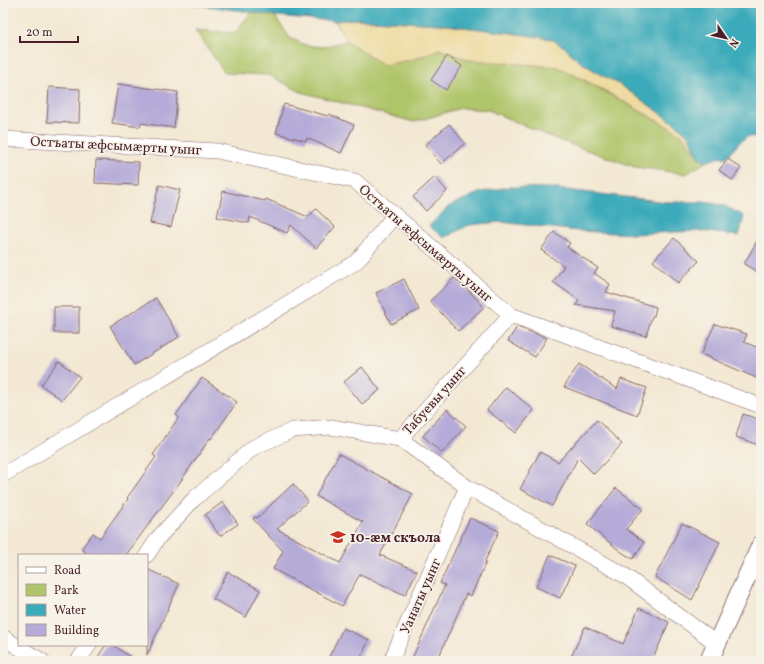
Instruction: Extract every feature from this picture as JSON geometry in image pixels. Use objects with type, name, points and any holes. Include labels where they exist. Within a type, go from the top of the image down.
[{"type":"street","name":"Остъаты æфсымæрты уынг","points":[[3,139],[217,151],[355,181],[510,315],[761,406]]},
{"type":"street","points":[[3,474],[356,262],[395,215]]},
{"type":"street","name":"Табуевы уынг","points":[[148,554],[158,538],[194,499],[254,447],[293,430],[331,427],[400,438],[510,315]]},
{"type":"street","points":[[400,438],[467,487],[624,575],[717,644]]},
{"type":"street","name":"Уанаты уынг","points":[[391,661],[467,487]]},
{"type":"street","points":[[709,661],[761,545]]},
{"type":"street","points":[[3,636],[42,661]]},
{"type":"street","points":[[78,661],[88,646]]},
{"type":"green space","points":[[251,12],[275,16],[290,38],[305,45],[322,47],[347,41],[384,65],[414,59],[439,49],[470,60],[558,67],[681,134],[698,154],[699,158],[706,162],[686,174],[635,167],[558,140],[488,110],[461,108],[414,122],[301,92],[269,75],[225,73],[195,30],[235,33]]},
{"type":"sand","points":[[357,19],[439,24],[551,39],[563,46],[579,61],[619,84],[676,124],[689,136],[698,154],[681,134],[598,87],[558,67],[470,60],[439,49],[414,59],[384,65],[347,41],[335,21]]},
{"type":"water","points":[[182,3],[758,3],[761,6],[761,142],[754,137],[749,136],[740,142],[727,157],[717,158],[706,162],[699,157],[689,136],[676,124],[619,84],[579,61],[563,46],[551,39],[439,24],[357,19],[335,21],[275,16]]},
{"type":"water","points":[[509,187],[550,188],[667,202],[704,202],[723,205],[744,216],[739,236],[700,231],[633,234],[578,231],[500,222],[469,225],[444,238],[429,226],[449,206],[481,192]]},
{"type":"building","points":[[447,56],[462,66],[446,90],[431,80]]},
{"type":"building","points":[[118,84],[178,92],[174,128],[141,123],[140,127],[112,123]]},
{"type":"building","points":[[49,87],[80,89],[79,123],[47,122]]},
{"type":"building","points":[[284,104],[328,116],[329,114],[354,125],[341,153],[307,138],[306,141],[276,133]]},
{"type":"building","points":[[449,124],[465,143],[441,164],[425,145]]},
{"type":"building","points":[[728,159],[741,168],[732,180],[719,170]]},
{"type":"building","points":[[96,160],[139,162],[138,185],[95,183]]},
{"type":"building","points":[[435,177],[447,191],[426,211],[413,197]]},
{"type":"building","points":[[159,185],[180,190],[171,227],[150,223]]},
{"type":"building","points":[[223,191],[265,201],[266,199],[308,217],[316,209],[335,227],[316,248],[291,225],[287,233],[250,217],[249,223],[217,217]]},
{"type":"building","points":[[554,232],[570,243],[567,247],[598,268],[594,273],[610,284],[606,292],[656,307],[646,336],[611,326],[615,311],[576,305],[579,300],[553,282],[564,266],[541,250]]},
{"type":"building","points":[[761,234],[761,274],[744,264]]},
{"type":"building","points":[[674,238],[699,261],[678,283],[653,261]]},
{"type":"building","points":[[454,278],[484,307],[458,331],[430,301]]},
{"type":"building","points":[[404,279],[419,310],[391,324],[376,293]]},
{"type":"building","points":[[156,298],[179,337],[134,365],[110,326]]},
{"type":"building","points":[[54,307],[79,307],[79,333],[54,333]]},
{"type":"building","points":[[715,324],[747,334],[744,342],[761,349],[761,380],[701,354]]},
{"type":"building","points":[[517,327],[547,338],[535,357],[508,341]]},
{"type":"building","points":[[59,361],[80,377],[62,400],[41,385]]},
{"type":"building","points":[[579,364],[617,389],[621,379],[647,388],[637,415],[564,387]]},
{"type":"building","points":[[362,367],[380,390],[362,404],[344,382]]},
{"type":"building","points":[[202,378],[237,402],[127,554],[88,554],[81,549],[93,533],[100,538],[128,499],[127,498],[156,457],[153,455],[179,417],[176,415]]},
{"type":"building","points":[[506,387],[534,410],[516,433],[487,410]]},
{"type":"building","points":[[447,409],[466,426],[442,453],[423,436]]},
{"type":"building","points":[[743,414],[761,420],[761,446],[736,437]]},
{"type":"building","points":[[597,420],[622,444],[594,474],[578,458],[552,506],[520,489],[540,452],[558,462]]},
{"type":"building","points":[[339,454],[413,494],[380,555],[417,571],[405,595],[360,574],[342,606],[273,569],[283,551],[253,519],[255,517],[257,518],[293,484],[308,501],[277,529],[340,563],[363,522],[316,496]]},
{"type":"building","points":[[616,488],[643,509],[626,529],[644,542],[633,559],[620,551],[587,524]]},
{"type":"building","points":[[223,502],[238,524],[220,536],[205,515]]},
{"type":"building","points":[[470,518],[499,531],[471,596],[466,594],[437,661],[411,661],[445,585],[440,583]]},
{"type":"building","points":[[682,523],[720,542],[692,600],[655,577]]},
{"type":"building","points":[[550,555],[575,566],[560,598],[536,587]]},
{"type":"building","points":[[148,569],[179,584],[147,655],[148,646]]},
{"type":"building","points":[[228,572],[260,590],[246,617],[213,599]]},
{"type":"building","points":[[639,608],[669,622],[652,661],[569,661],[585,627],[623,644]]},
{"type":"building","points":[[343,628],[369,640],[359,661],[327,661]]},
{"type":"building","points":[[105,646],[114,646],[136,661],[95,661]]},
{"type":"place","name":"10-æм скъола","points":[[338,537]]}]
